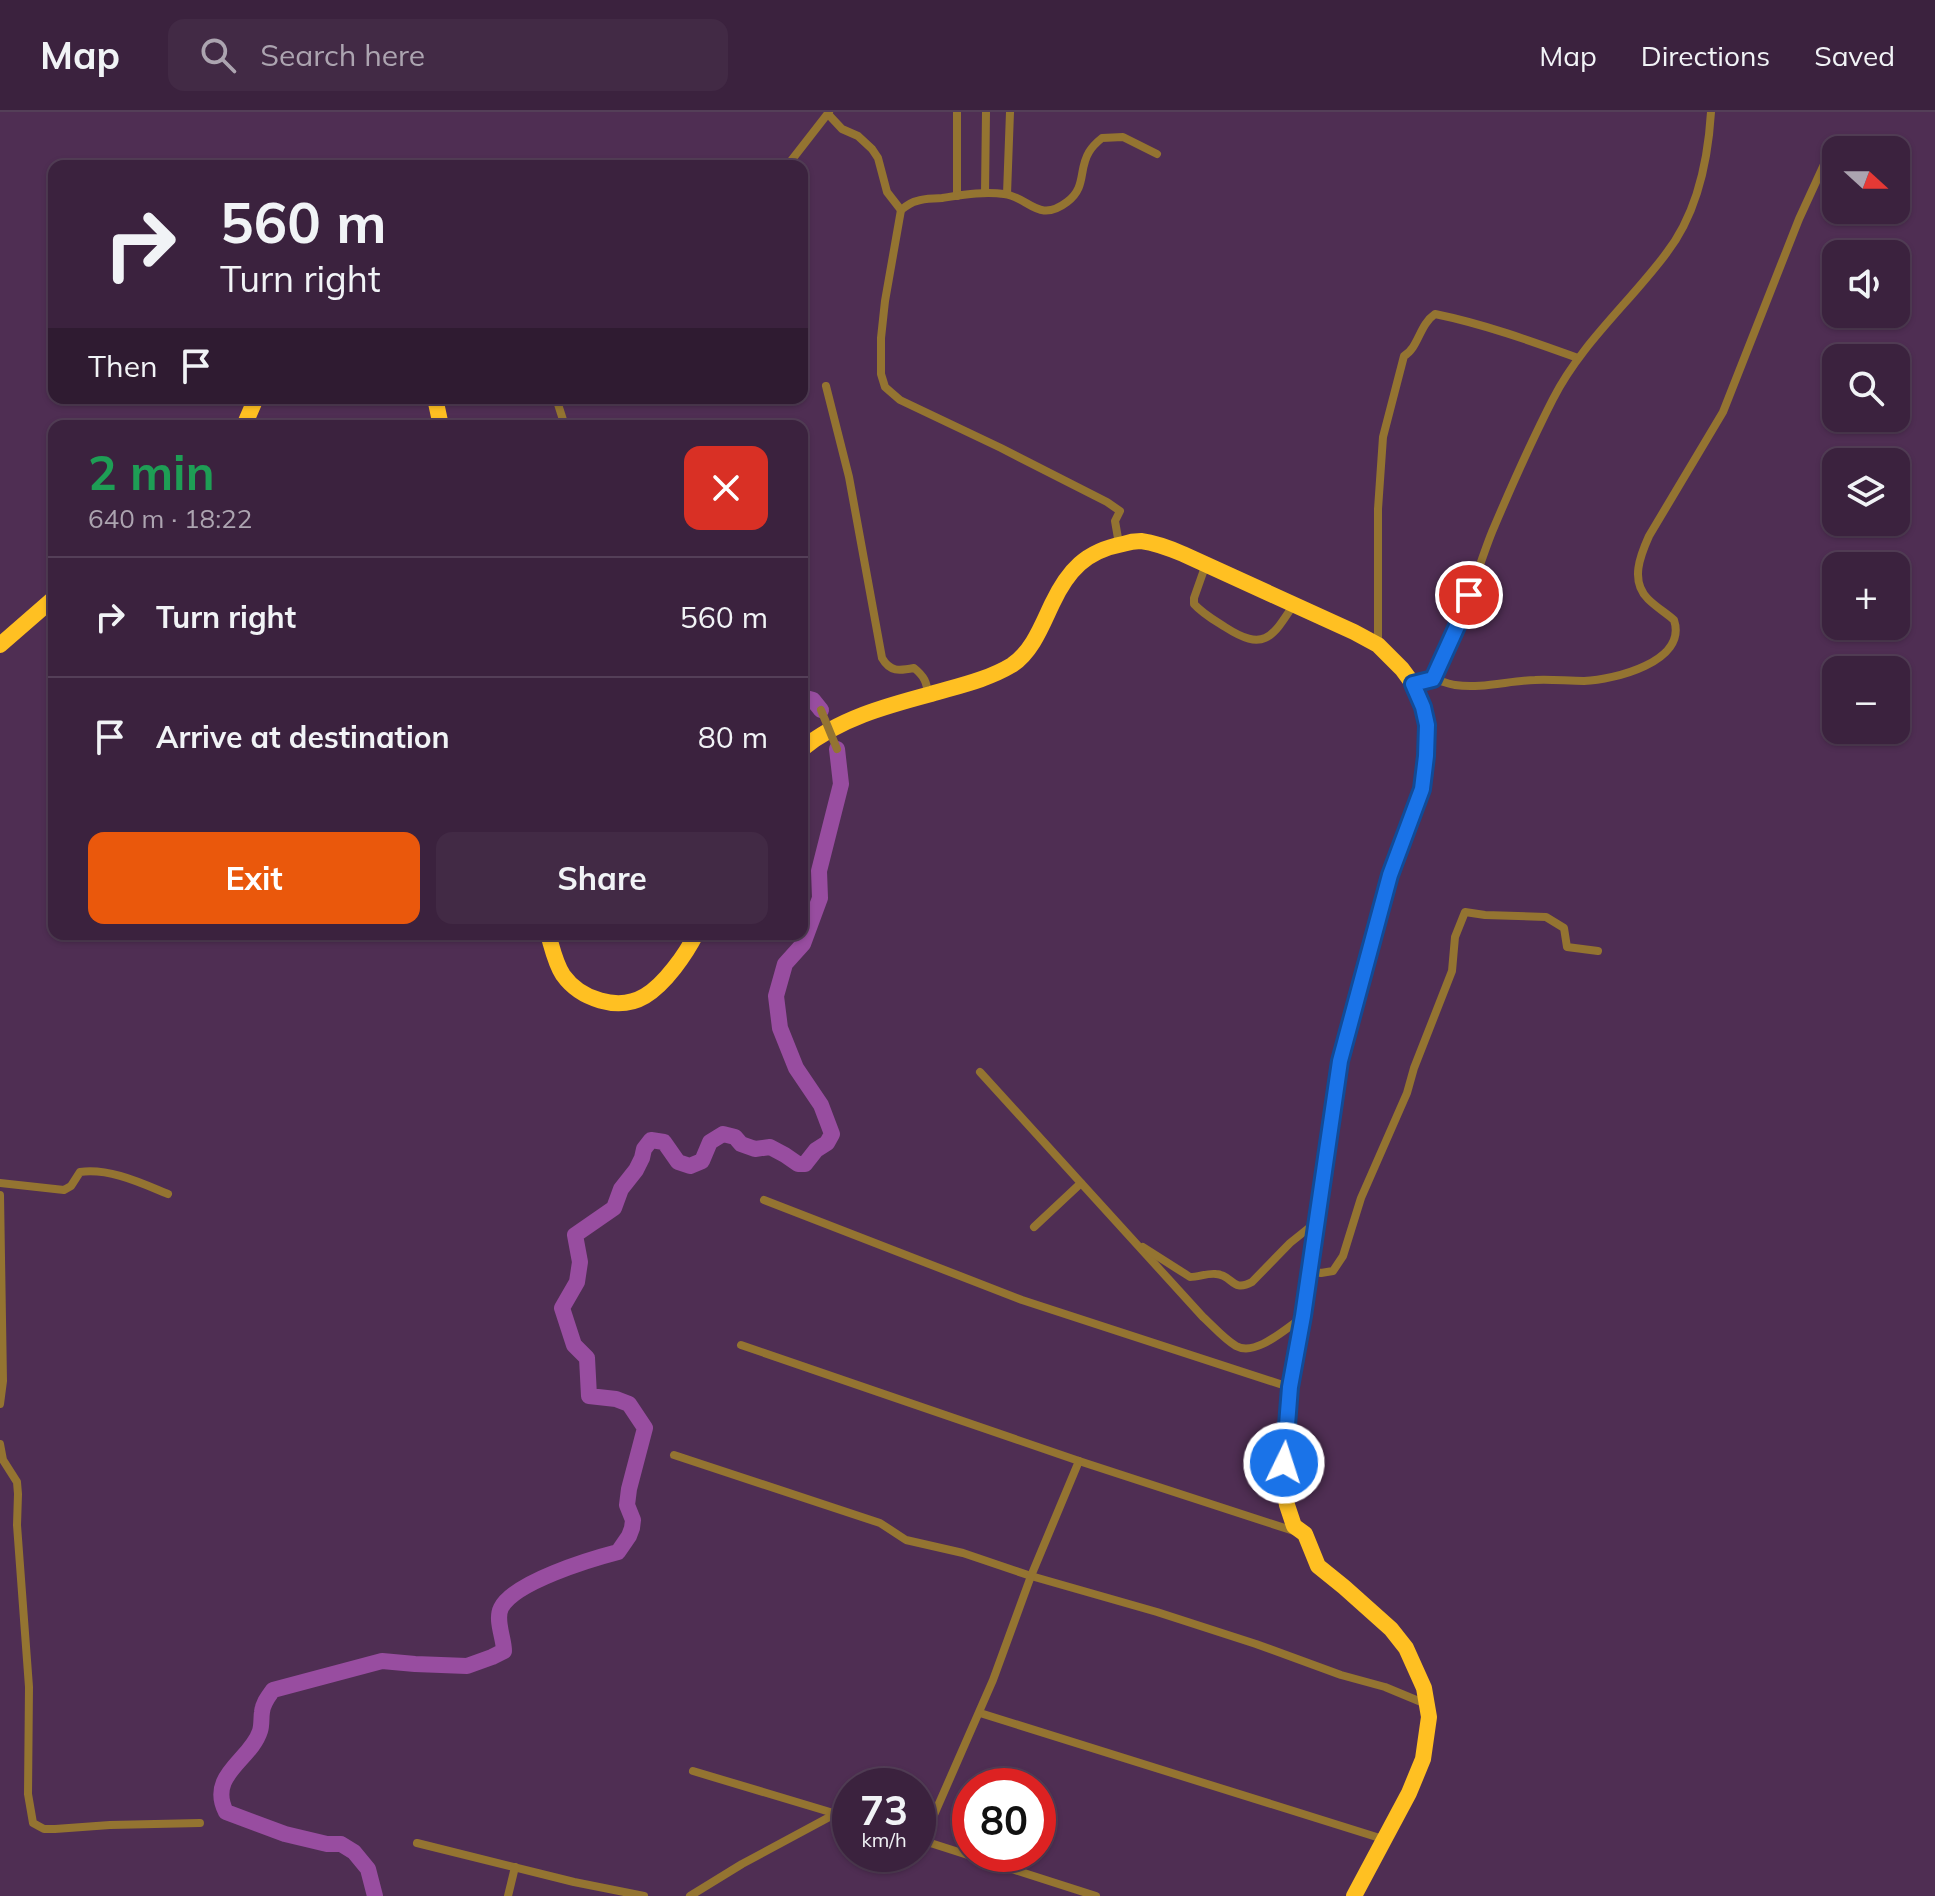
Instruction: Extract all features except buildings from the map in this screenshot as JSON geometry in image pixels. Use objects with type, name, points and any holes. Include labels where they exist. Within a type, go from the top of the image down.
[{"type":"highway","points":[[808,745],[833,728],[860,716],[984,678],[1014,664],[1032,642],[1060,588],[1090,554],[1138,541],[1165,546],[1294,603],[1378,645],[1413,684],[1427,725],[1422,789],[1390,875],[1340,1061],[1290,1387],[1284,1488],[1294,1526],[1305,1534],[1318,1566],[1391,1629],[1406,1648],[1424,1688],[1427,1704],[1429,1717],[1423,1759],[1409,1793],[1354,1896]]},
{"type":"highway","points":[[0,645],[48,603]]},
{"type":"highway","points":[[550,940],[561,972],[574,988],[589,997],[620,1003],[632,1001],[655,988],[693,940]]},
{"type":"street","points":[[957,112],[957,196]]},
{"type":"street","points":[[985,193],[986,112]]},
{"type":"street","points":[[1007,194],[1010,112]]},
{"type":"street","points":[[1433,679],[1516,476],[1554,396],[1578,358],[1667,253],[1687,217],[1700,181],[1711,112]]},
{"type":"street","points":[[792,160],[829,113],[842,129],[858,136],[872,149],[878,158],[887,192],[901,210]]},
{"type":"street","points":[[1119,544],[1115,521],[1120,511],[1107,502],[900,400],[885,387],[881,374],[881,338],[901,210],[915,201],[985,193],[1007,194],[1035,208],[1054,209],[1076,193],[1090,150],[1102,138],[1123,137],[1157,154]]},
{"type":"street","points":[[1413,684],[1433,679],[1454,685],[1535,680],[1586,681],[1622,675],[1668,650],[1675,639],[1676,625],[1642,592],[1638,574],[1642,553],[1723,412],[1799,219],[1822,169]]},
{"type":"street","points":[[1378,645],[1378,509],[1383,437],[1404,356],[1413,350],[1421,329],[1435,314],[1518,337],[1578,358]]},
{"type":"street","points":[[826,386],[849,477],[882,658],[895,671],[914,668],[927,682],[928,695]]},
{"type":"street","points":[[1206,564],[1194,604],[1206,615],[1242,636],[1254,641],[1264,640],[1282,623],[1294,603]]},
{"type":"street","points":[[821,710],[837,749]]},
{"type":"street","points":[[1309,1271],[1333,1271],[1343,1256],[1361,1198],[1407,1093],[1452,971],[1455,937],[1465,912],[1546,917],[1564,928],[1567,947],[1598,951]]},
{"type":"street","points":[[980,1072],[1203,1317],[1227,1339],[1240,1348],[1256,1348],[1303,1316]]},
{"type":"street","points":[[0,1183],[64,1190],[71,1186],[80,1172],[89,1171],[139,1181],[168,1194]]},
{"type":"street","points":[[1034,1227],[1081,1183]]},
{"type":"street","points":[[0,1195],[3,1381],[0,1404]]},
{"type":"street","points":[[764,1200],[1022,1300],[1290,1387]]},
{"type":"street","points":[[1130,1238],[1190,1277],[1214,1273],[1244,1286],[1316,1222]]},
{"type":"street","points":[[741,1345],[1079,1461],[1305,1534]]},
{"type":"street","points":[[0,1444],[3,1460],[17,1482],[17,1525],[29,1687],[28,1794],[33,1823],[44,1829],[55,1829],[200,1823]]},
{"type":"street","points":[[674,1455],[880,1523],[906,1540],[963,1553],[1157,1612],[1385,1687],[1427,1704]]},
{"type":"street","points":[[936,1808],[980,1713],[1031,1576],[1079,1461]]},
{"type":"street","points":[[980,1713],[1383,1839]]},
{"type":"street","points":[[693,1771],[832,1813]]},
{"type":"street","points":[[690,1896],[832,1816]]},
{"type":"street","points":[[417,1843],[644,1896]]},
{"type":"street","points":[[936,1845],[1096,1896]]},
{"type":"street","points":[[508,1896],[515,1867]]},
{"type":"waterway","points":[[808,699],[821,710]]},
{"type":"waterway","points":[[808,930],[820,898],[819,871],[841,784],[837,749]]},
{"type":"waterway","points":[[375,1896],[368,1869],[354,1852],[341,1844],[327,1844],[285,1834],[226,1812],[222,1799],[226,1778],[255,1741],[261,1729],[263,1706],[273,1690],[382,1661],[467,1666],[492,1657],[504,1651],[499,1618],[501,1608],[509,1598],[554,1573],[618,1552],[632,1528],[633,1520],[627,1505],[629,1489],[645,1428],[629,1404],[589,1396],[587,1358],[574,1345],[562,1308],[577,1282],[580,1262],[575,1235],[614,1208],[621,1189],[636,1170],[651,1140],[664,1142],[678,1162],[690,1166],[702,1161],[710,1142],[723,1134],[755,1149],[770,1147],[798,1164],[805,1164],[816,1150],[827,1143],[832,1134],[821,1105],[796,1068],[780,1028],[776,996],[785,964],[804,940]]},
{"type":"route","points":[[1284,1463],[1290,1387],[1340,1061],[1390,875],[1422,789],[1427,725],[1413,684],[1433,679],[1469,595]]}]
